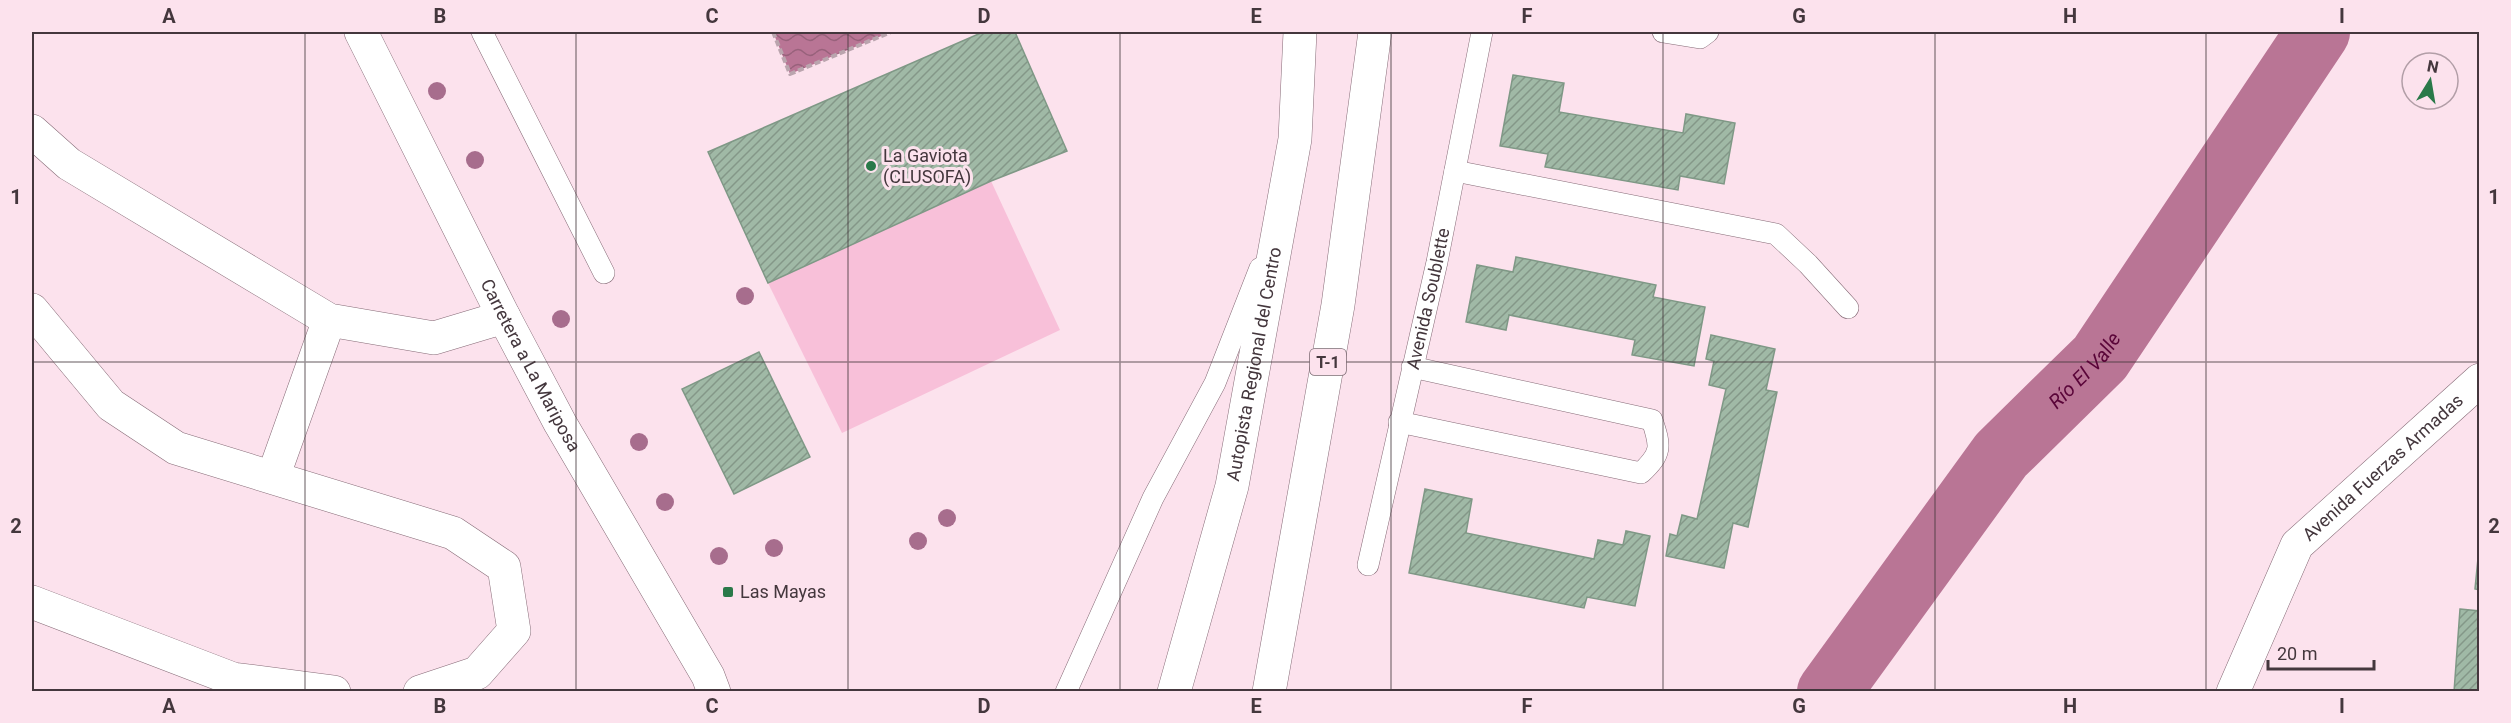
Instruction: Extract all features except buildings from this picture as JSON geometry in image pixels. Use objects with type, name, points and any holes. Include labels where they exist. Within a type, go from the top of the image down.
[{"type":"main road","name":"Carretera a La Mariposa","points":[[361,32],[504,317],[560,423],[708,676],[714,692]]},
{"type":"main road","name":"Autopista Regional del Centro","points":[[1174,692],[1232,486],[1295,139],[1300,32]]},
{"type":"main road","name":"T-1","points":[[1269,692],[1338,305],[1375,32]]},
{"type":"main road","points":[[32,131],[69,164],[329,320],[434,338],[504,317]]},
{"type":"main road","points":[[32,310],[111,405],[176,448],[453,533],[504,567],[514,630],[477,673],[420,692]]},
{"type":"main road","points":[[273,477],[329,320]]},
{"type":"main road","name":"Avenida Fuerzas Armadas","points":[[2233,692],[2297,545],[2480,380]]},
{"type":"main road","points":[[32,602],[233,679],[334,692]]},
{"type":"lane","points":[[482,32],[604,273]]},
{"type":"lane","name":"Avenida Soublette","points":[[1368,565],[1437,262],[1482,32]]},
{"type":"lane","points":[[1663,32],[1700,39],[1708,32]]},
{"type":"lane","points":[[1455,171],[1776,234],[1808,264],[1848,308]]},
{"type":"lane","points":[[1066,692],[1153,498],[1215,383],[1281,215]]},
{"type":"lane","points":[[1399,422],[1641,474],[1655,459],[1659,441],[1652,420],[1412,367]]},
{"type":"path","points":[[773,32],[790,74],[891,32]]},
{"type":"shaded area","points":[[991,181],[1060,330],[842,433],[768,283]]},
{"type":"water","points":[[773,32],[891,32],[790,74]]},
{"type":"waterway","name":"Río El Valle","points":[[1829,692],[2001,455],[2100,358],[2318,32]]},
{"type":"place","name":"La Gaviota (CLUSOFA)","points":[[871,166]]},
{"type":"place","name":"Las Mayas","points":[[728,592]]}]
